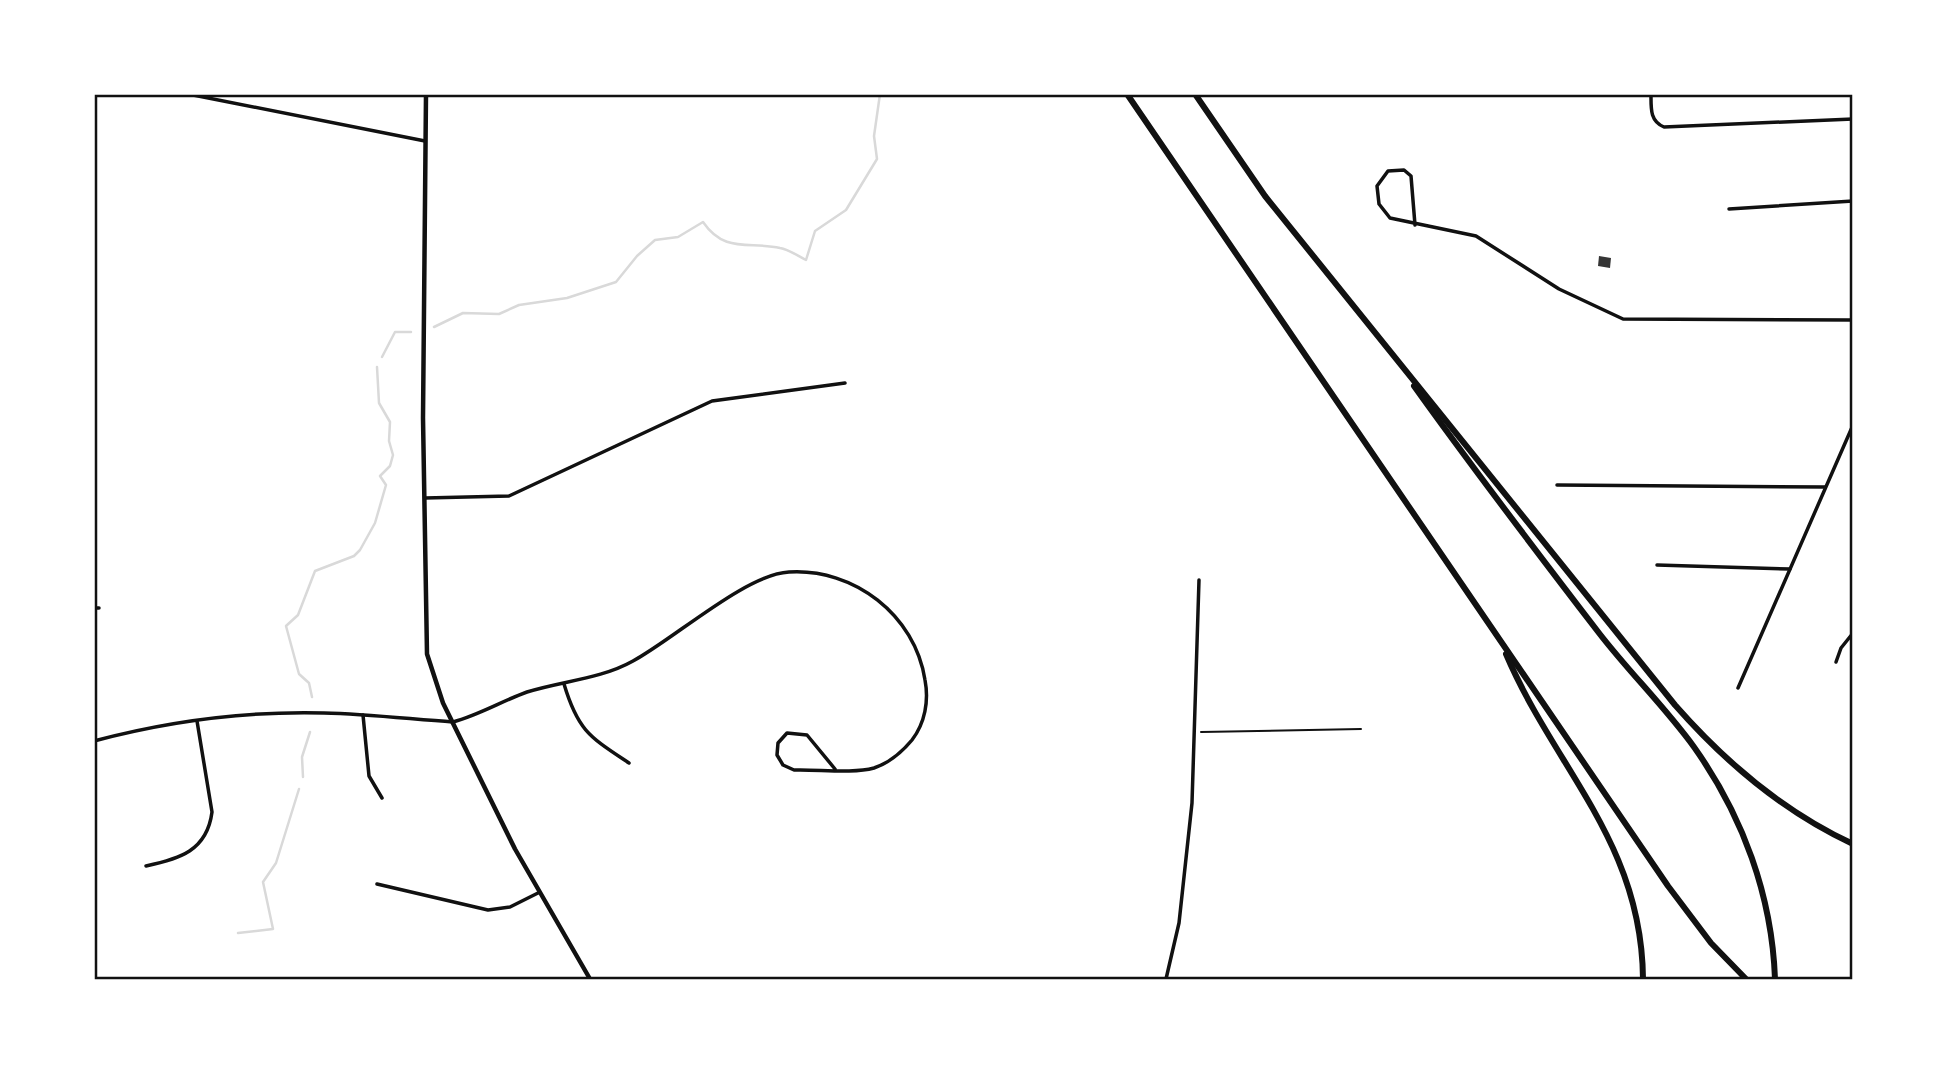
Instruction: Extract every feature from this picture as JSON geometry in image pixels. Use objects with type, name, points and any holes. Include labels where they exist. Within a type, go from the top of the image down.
[{"type":"highway","points":[[1128,94],[1668,886],[1711,943],[1746,979]]},
{"type":"highway","points":[[1195,94],[1265,197],[1693,725],[1740,771],[1776,799],[1853,844]]},
{"type":"highway","points":[[1390,353],[1475,471],[1599,633],[1694,747],[1747,844],[1763,887],[1774,944],[1776,979]]},
{"type":"highway","points":[[1500,640],[1519,684],[1610,838],[1634,905],[1643,979]]},
{"type":"main road","points":[[426,94],[426,643],[433,676],[453,722],[538,893],[590,979]]},
{"type":"street","points":[[188,94],[425,141]]},
{"type":"street","points":[[1651,94],[1656,124],[1664,127],[1853,119]]},
{"type":"street","points":[[1415,225],[1411,176],[1404,170],[1388,171],[1377,186],[1383,212],[1398,221],[1415,225],[1476,236],[1559,289],[1623,319],[1853,320]]},
{"type":"street","points":[[1729,209],[1853,201]]},
{"type":"street","points":[[424,498],[509,496],[712,401],[845,383]]},
{"type":"street","points":[[1738,688],[1853,425]]},
{"type":"street","points":[[1557,485],[1825,487]]},
{"type":"street","points":[[1657,565],[1790,569]]},
{"type":"street","points":[[94,741],[141,729],[289,713],[453,722],[520,695],[612,671],[636,660],[770,575],[790,572],[832,575],[861,589],[899,619],[918,650],[926,686],[922,721],[901,752],[872,768],[835,769],[788,769],[777,755],[778,743],[787,733],[807,734],[835,769]]},
{"type":"street","points":[[1166,979],[1180,923],[1196,732],[1199,580]]},
{"type":"street","points":[[1836,662],[1841,648],[1853,633]]},
{"type":"street","points":[[564,684],[572,709],[585,732],[629,763]]},
{"type":"street","points":[[363,715],[369,776],[382,798]]},
{"type":"street","points":[[146,866],[175,860],[191,852],[203,840],[211,823],[212,812],[197,721]]},
{"type":"street","points":[[376,884],[488,911],[510,907],[538,893]]},
{"type":"path","points":[[1196,732],[1361,729]]},
{"type":"building","points":[[1599,256],[1611,258],[1610,268],[1598,266]]},
{"type":"waterway","points":[[434,327],[463,313],[499,314],[519,305],[567,298],[616,282],[637,256],[655,240],[678,237],[703,222],[720,239],[738,244],[783,249],[806,260],[815,231],[846,210],[877,159],[874,136],[880,94]]},
{"type":"waterway","points":[[382,357],[395,332],[411,332]]},
{"type":"waterway","points":[[312,697],[309,683],[299,674],[286,626],[298,615],[315,571],[354,556],[375,523],[386,485],[380,476],[390,466],[393,455],[389,441],[390,422],[379,403],[377,367]]},
{"type":"waterway","points":[[303,777],[302,757],[310,732]]},
{"type":"waterway","points":[[238,933],[273,929],[263,882],[276,863],[299,789]]}]
